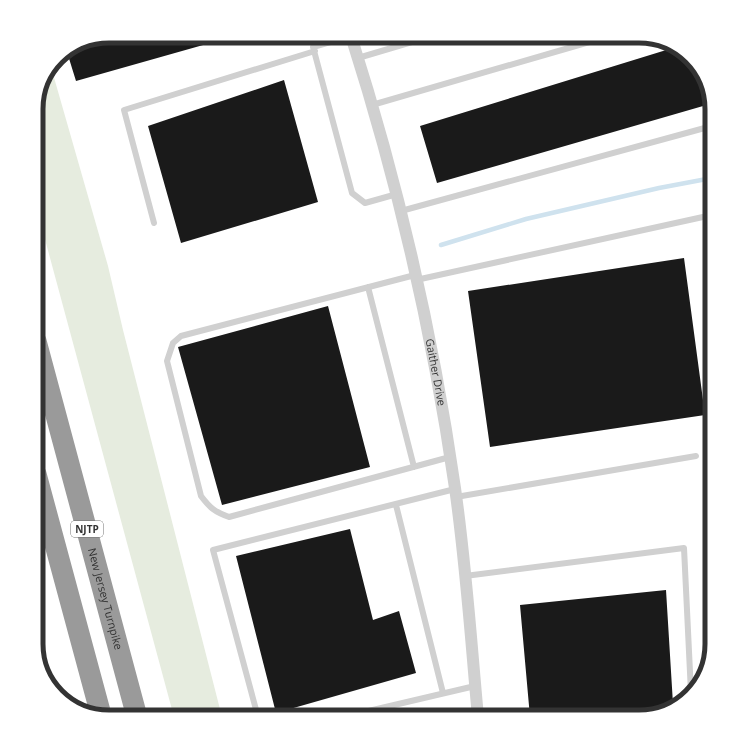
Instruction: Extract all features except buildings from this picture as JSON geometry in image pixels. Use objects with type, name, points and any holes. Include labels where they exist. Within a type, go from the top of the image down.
[{"type":"highway","name":"New Jersey Turnpike","points":[[43,367],[135,710]]},
{"type":"highway","points":[[43,500],[99,709]]},
{"type":"street","name":"Gaither Drive","points":[[353,43],[397,194],[416,277],[439,392],[456,493],[477,710]]},
{"type":"lane","points":[[327,43],[313,47],[352,193],[365,203],[397,194]]},
{"type":"lane","points":[[358,58],[408,43]]},
{"type":"lane","points":[[372,105],[577,43]]},
{"type":"lane","points":[[154,223],[124,110],[315,51]]},
{"type":"lane","points":[[401,211],[705,128]]},
{"type":"lane","points":[[450,457],[229,517],[217,513],[208,506],[201,496],[167,361],[173,343],[181,336],[368,287],[705,216]]},
{"type":"lane","points":[[368,287],[414,467]]},
{"type":"lane","points":[[256,710],[212,550],[396,505],[456,493],[696,456]]},
{"type":"lane","points":[[396,505],[443,693]]},
{"type":"lane","points":[[465,576],[684,548],[691,685]]},
{"type":"lane","points":[[373,710],[475,686]]},
{"type":"shaded area","points":[[53,74],[108,266],[220,710],[172,710],[43,232],[43,105],[45,92]]},
{"type":"shaded area","points":[[44,652],[49,671],[44,657]]},
{"type":"waterway","points":[[441,245],[526,219],[659,188],[705,179]]}]
